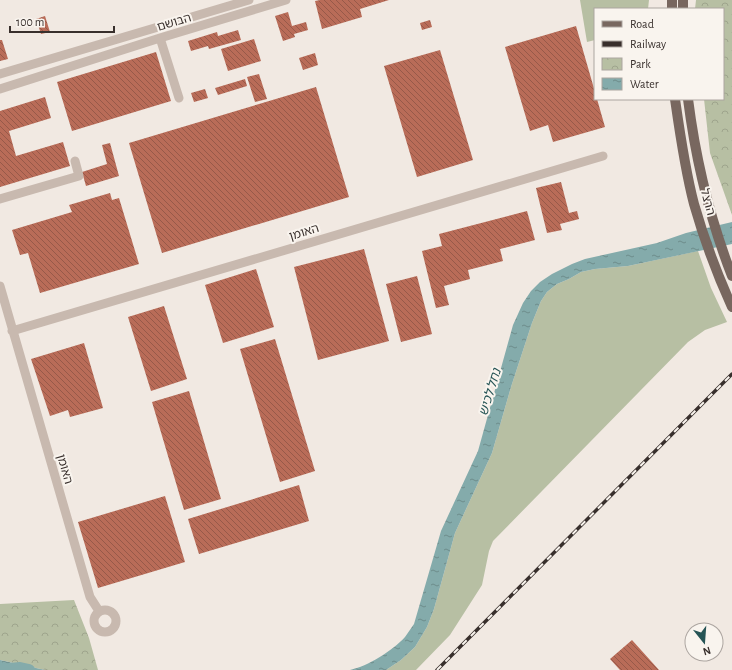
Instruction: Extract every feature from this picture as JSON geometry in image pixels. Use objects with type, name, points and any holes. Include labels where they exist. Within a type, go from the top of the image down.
[{"type":"main road","name":"הרצל","points":[[675,100],[686,167],[695,205],[722,286],[732,307]]},
{"type":"main road","name":"הרצל","points":[[688,103],[698,164],[707,202],[732,276]]},
{"type":"street","name":"הבושם","points":[[0,74],[249,0]]},
{"type":"street","name":"הבושם","points":[[0,89],[286,0]]},
{"type":"street","points":[[160,38],[179,98]]},
{"type":"street","name":"האומן","points":[[12,331],[603,156]]},
{"type":"street","points":[[0,199],[79,176],[75,161]]},
{"type":"street","name":"האומן","points":[[0,286],[90,598],[99,611]]},
{"type":"green space","points":[[580,0],[649,0],[648,8],[594,8],[594,40],[587,42]]},
{"type":"green space","points":[[696,0],[732,0],[732,215],[710,153],[704,100],[724,100],[724,8],[695,8]]},
{"type":"green space","points":[[698,251],[711,288],[727,322],[705,330],[688,342],[493,541],[489,551],[482,585],[450,635],[416,670],[386,670],[401,660],[415,647],[427,627],[434,609],[455,533],[492,453],[511,387],[532,323],[541,301],[547,292],[557,284],[581,272],[595,269],[628,266]]},
{"type":"green space","points":[[74,600],[89,638],[98,670],[45,670],[0,660],[0,604]]},
{"type":"water","points":[[732,222],[732,244],[628,266],[595,269],[581,272],[557,284],[547,292],[541,301],[532,323],[511,387],[492,453],[455,533],[434,609],[427,627],[415,647],[401,660],[386,670],[350,670],[364,665],[387,653],[405,637],[414,624],[441,531],[478,451],[513,325],[523,303],[531,291],[540,282],[552,274],[585,259],[657,243],[686,233]]},
{"type":"water","points":[[0,660],[45,670],[0,669]]},
{"type":"building","points":[[389,0],[360,9],[362,17],[322,29],[315,1]]},
{"type":"building","points":[[288,12],[292,26],[306,22],[308,30],[294,34],[295,37],[283,41],[275,16]]},
{"type":"building","points":[[45,16],[50,32],[41,34],[36,19]]},
{"type":"building","points":[[430,20],[432,27],[422,30],[420,23]]},
{"type":"building","points":[[576,26],[594,89],[594,100],[597,100],[605,127],[553,142],[548,125],[530,131],[505,47]]},
{"type":"building","points":[[238,30],[241,40],[209,49],[208,46],[191,51],[188,41],[217,32],[218,36]]},
{"type":"building","points":[[254,39],[261,61],[228,71],[221,49]]},
{"type":"building","points":[[0,40],[2,40],[8,59],[0,61]]},
{"type":"building","points":[[440,50],[473,160],[417,177],[384,66]]},
{"type":"building","points":[[156,52],[171,101],[72,131],[57,82]]},
{"type":"building","points":[[315,53],[318,65],[303,70],[299,58]]},
{"type":"building","points":[[259,74],[267,99],[255,102],[247,77]]},
{"type":"building","points":[[245,79],[247,86],[218,95],[215,88]]},
{"type":"building","points":[[316,87],[349,197],[162,253],[129,143]]},
{"type":"building","points":[[205,89],[208,98],[194,102],[191,93]]},
{"type":"building","points":[[45,97],[51,118],[9,131],[16,156],[63,142],[70,166],[0,187],[0,111]]},
{"type":"building","points":[[110,143],[119,176],[86,186],[82,172],[107,164],[102,145]]},
{"type":"building","points":[[561,182],[569,213],[577,211],[579,219],[560,224],[562,230],[547,233],[536,188]]},
{"type":"building","points":[[110,193],[112,200],[119,198],[139,264],[40,293],[28,253],[20,255],[12,230],[72,212],[69,205]]},
{"type":"building","points":[[527,211],[535,240],[500,249],[503,261],[468,270],[470,279],[444,286],[449,305],[436,308],[422,251],[442,246],[439,234]]},
{"type":"building","points":[[364,249],[389,341],[318,360],[294,267]]},
{"type":"building","points":[[256,269],[274,327],[223,343],[205,285]]},
{"type":"building","points":[[417,276],[432,334],[401,342],[386,284]]},
{"type":"building","points":[[164,306],[187,379],[151,391],[128,317]]},
{"type":"building","points":[[275,339],[315,471],[280,482],[240,349]]},
{"type":"building","points":[[84,343],[103,408],[70,417],[68,410],[50,416],[31,359]]},
{"type":"building","points":[[189,391],[221,499],[184,510],[152,402]]},
{"type":"building","points":[[299,485],[309,521],[199,554],[188,519]]},
{"type":"building","points":[[165,496],[185,562],[98,588],[78,522]]},
{"type":"building","points":[[632,640],[659,670],[620,670],[610,659]]},
{"type":"waterway","name":"נחל לכיש","points":[[2,670],[20,668],[29,670]]},
{"type":"railway","points":[[437,670],[732,374]]}]
